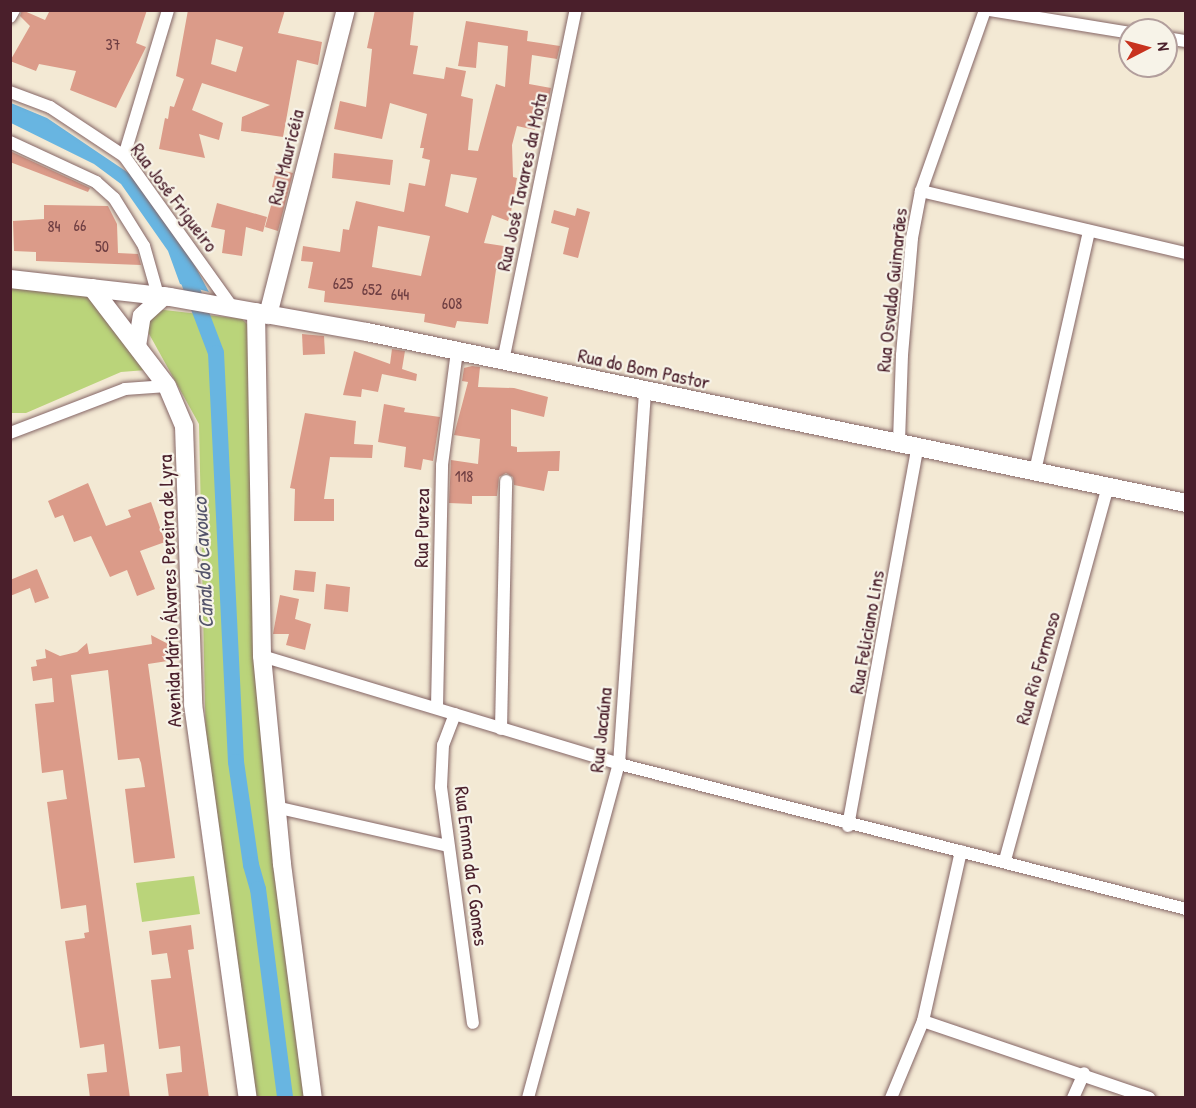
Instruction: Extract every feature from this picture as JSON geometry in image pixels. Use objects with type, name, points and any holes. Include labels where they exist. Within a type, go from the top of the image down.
[{"type":"street","points":[[10,17],[14,10]]},
{"type":"street","points":[[124,156],[168,10]]},
{"type":"street","name":"Rua Mauricéia","points":[[262,313],[346,10]]},
{"type":"street","name":"Rua José Tavares da Mota","points":[[503,361],[576,10]]},
{"type":"street","name":"Rua Osvaldo Guimarães","points":[[899,441],[902,356],[912,238],[921,191],[985,10]]},
{"type":"street","points":[[990,10],[1118,31]]},
{"type":"street","name":"Rua José Frigueiro","points":[[10,92],[50,106],[124,156],[227,306]]},
{"type":"street","points":[[10,142],[96,182],[114,198],[144,246],[164,296],[142,316],[137,346]]},
{"type":"street","points":[[921,191],[1185,253]]},
{"type":"street","points":[[1035,471],[1089,231]]},
{"type":"street","name":"Rua do Bom Pastor","points":[[10,279],[164,296],[227,306],[456,351],[645,392],[899,441],[1185,503]]},
{"type":"street","name":"Avenida Mário Álvares Pereira de Lyra","points":[[92,288],[167,386],[184,426],[193,704],[248,1098]]},
{"type":"street","points":[[262,313],[262,656],[275,807],[313,1098]]},
{"type":"street","name":"Rua Pureza","points":[[437,707],[442,465],[456,351]]},
{"type":"street","points":[[10,433],[125,389],[167,386]]},
{"type":"street","name":"Rua Jacaúna","points":[[528,1098],[620,764],[645,392]]},
{"type":"street","name":"Rua Feliciano Lins","points":[[848,825],[918,446]]},
{"type":"street","points":[[501,729],[506,481]]},
{"type":"street","name":"Rua Rio Formoso","points":[[1005,860],[1108,486]]},
{"type":"street","points":[[262,656],[620,764],[848,825],[1005,860],[1185,909]]},
{"type":"street","name":"Rua Emma da C Gomes","points":[[455,714],[441,765],[448,846],[473,1023]]},
{"type":"street","points":[[275,807],[448,846]]},
{"type":"street","points":[[891,1098],[923,1021],[961,851]]},
{"type":"street","points":[[923,1021],[1084,1073],[1149,1098]]},
{"type":"street","points":[[1073,1098],[1084,1073]]},
{"type":"green space","points":[[10,284],[86,288],[146,370],[121,372],[26,413],[11,413]]},
{"type":"green space","points":[[156,309],[242,319],[250,327],[258,626],[307,1097],[254,1097],[206,752],[199,424],[148,332],[147,323]]},
{"type":"green space","points":[[194,876],[200,914],[142,922],[136,883]]},
{"type":"water","points":[[11,103],[47,118],[130,174],[181,240],[209,292],[180,284],[168,251],[121,184],[94,164],[11,123]]},
{"type":"building","points":[[22,10],[45,20],[50,10],[147,10],[136,43],[146,47],[116,108],[70,90],[76,71],[39,64],[36,71],[10,61],[30,26],[20,16]]},
{"type":"building","points":[[188,10],[285,10],[278,33],[322,42],[318,65],[297,60],[283,137],[241,131],[242,117],[270,105],[202,83],[192,110],[223,123],[219,140],[199,134],[205,158],[159,149],[165,118],[168,119],[170,106],[174,107],[184,79],[176,76]],"holes":[[[216,39],[243,47],[236,72],[211,64]]]},
{"type":"building","points":[[375,10],[414,10],[410,45],[418,46],[413,74],[444,79],[446,67],[466,71],[461,96],[473,99],[468,150],[478,151],[496,84],[505,87],[508,46],[478,42],[476,68],[458,66],[466,21],[528,31],[527,41],[560,46],[557,59],[532,55],[529,84],[551,88],[547,109],[539,108],[535,130],[517,126],[512,145],[513,177],[517,178],[511,212],[508,221],[492,215],[484,243],[510,247],[506,271],[496,270],[488,324],[457,321],[455,328],[424,322],[425,314],[324,302],[325,291],[308,288],[313,262],[301,261],[303,246],[340,252],[343,229],[349,230],[356,201],[404,212],[409,183],[425,186],[430,160],[422,158],[424,148],[420,148],[427,114],[390,103],[382,139],[334,129],[340,101],[366,107],[372,49],[367,48]],"holes":[[[451,174],[477,178],[468,213],[445,206]],[[378,226],[430,236],[421,276],[372,267]]]},
{"type":"building","points":[[10,151],[90,188],[88,192],[10,162]]},
{"type":"building","points":[[334,153],[393,160],[390,185],[332,178]]},
{"type":"building","points":[[276,169],[293,173],[278,231],[265,227],[276,188],[272,187]]},
{"type":"building","points":[[217,203],[267,217],[263,232],[246,227],[242,256],[222,253],[225,230],[211,227]]},
{"type":"building","points":[[44,205],[108,206],[117,224],[118,253],[138,254],[141,265],[36,261],[36,252],[14,251],[13,221],[44,219]]},
{"type":"building","points":[[577,208],[590,212],[578,258],[563,254],[569,228],[551,223],[554,210],[575,216]]},
{"type":"building","points":[[302,334],[324,336],[325,354],[303,355]]},
{"type":"building","points":[[392,349],[405,351],[402,369],[417,374],[416,381],[382,374],[378,392],[362,389],[361,397],[343,395],[354,351],[390,364]]},
{"type":"building","points":[[480,367],[478,387],[514,388],[548,397],[544,417],[511,409],[511,446],[517,447],[517,452],[560,451],[559,471],[548,471],[544,491],[514,485],[513,477],[506,473],[499,477],[497,496],[472,496],[472,504],[449,503],[451,460],[478,464],[480,439],[454,435],[468,382],[462,381],[464,368]]},
{"type":"building","points":[[384,404],[405,408],[404,412],[440,417],[433,461],[423,459],[421,470],[404,467],[406,447],[378,442]]},
{"type":"building","points":[[305,413],[356,421],[354,444],[373,445],[372,458],[330,457],[324,499],[334,499],[334,521],[294,521],[295,489],[290,488]]},
{"type":"building","points":[[88,483],[106,526],[131,517],[128,510],[151,502],[165,542],[140,551],[155,589],[137,596],[127,570],[110,577],[91,536],[74,542],[63,515],[55,518],[48,501]]},
{"type":"building","points":[[37,569],[49,598],[35,603],[30,588],[10,596],[10,580]]},
{"type":"building","points":[[295,570],[316,572],[314,592],[293,590]]},
{"type":"building","points":[[326,584],[350,587],[348,612],[324,609]]},
{"type":"building","points":[[280,595],[299,599],[295,619],[311,624],[305,650],[286,645],[289,634],[273,634]]},
{"type":"building","points":[[151,635],[172,646],[174,660],[148,664],[175,858],[134,863],[125,789],[145,787],[141,763],[139,758],[118,760],[108,670],[71,675],[130,1098],[90,1098],[87,1074],[107,1072],[104,1044],[80,1048],[65,941],[85,938],[84,933],[89,932],[86,905],[61,909],[47,802],[67,799],[63,770],[42,773],[35,704],[54,702],[52,678],[33,681],[31,667],[37,666],[36,660],[46,658],[45,649],[60,656],[77,652],[87,643],[89,654],[152,644]]},
{"type":"building","points":[[191,925],[194,949],[188,950],[209,1098],[169,1098],[166,1074],[182,1072],[180,1046],[159,1049],[151,980],[171,978],[167,953],[152,955],[149,931]]},
{"type":"waterway","name":"Canal do Cavouco","points":[[183,266],[216,353],[236,762],[251,865],[258,889],[285,1098]]}]
